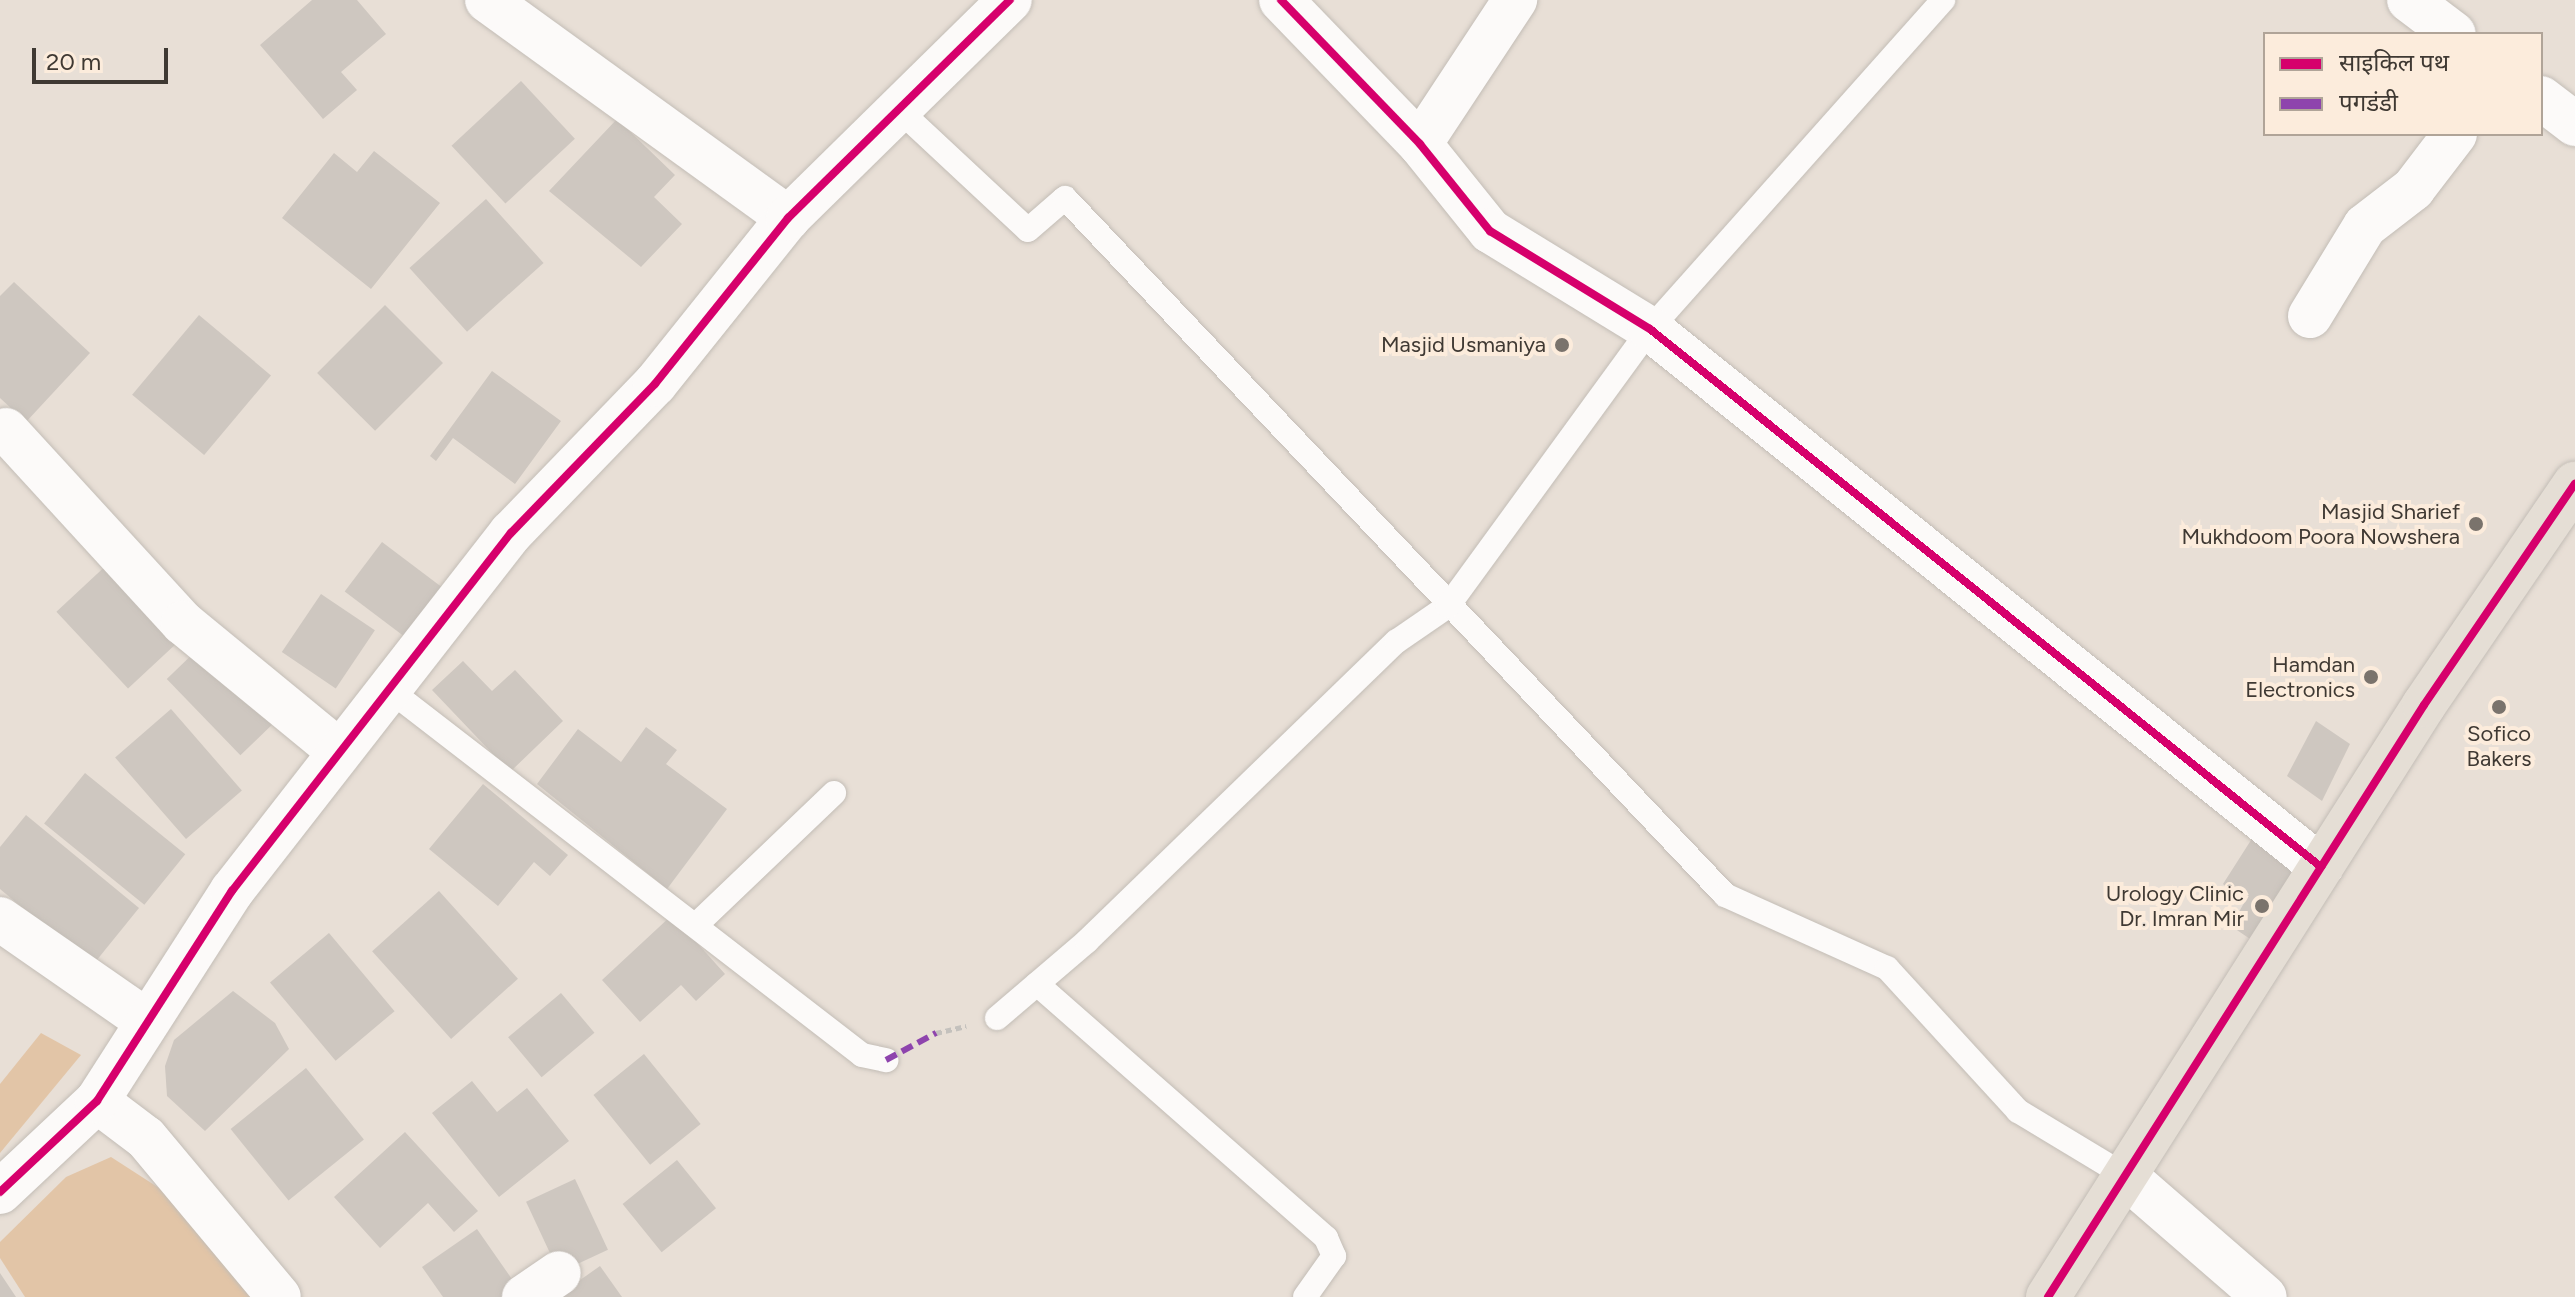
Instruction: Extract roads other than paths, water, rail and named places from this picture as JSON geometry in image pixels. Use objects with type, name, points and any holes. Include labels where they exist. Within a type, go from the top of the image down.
[{"type":"highway","points":[[2048,1297],[2321,867],[2575,484]]},
{"type":"street","points":[[487,0],[788,218]]},
{"type":"street","points":[[0,1192],[97,1101],[144,1019],[339,751],[511,533],[655,384],[788,218],[896,107],[1010,0]]},
{"type":"street","points":[[1281,0],[1420,144],[1490,231],[1650,329],[2321,867]]},
{"type":"street","points":[[1420,144],[1515,0]]},
{"type":"street","points":[[2409,0],[2451,32]]},
{"type":"street","points":[[2543,100],[2575,124]]},
{"type":"street","points":[[2310,316],[2365,226],[2413,189],[2453,136]]},
{"type":"street","points":[[6,430],[183,623],[339,751]]},
{"type":"street","points":[[0,919],[144,1019]]},
{"type":"street","points":[[97,1101],[146,1138],[279,1297]]},
{"type":"street","points":[[2124,1175],[2265,1297]]},
{"type":"street","points":[[524,1297],[559,1273]]},
{"type":"lane","points":[[997,1018],[1037,984],[1397,641],[1448,606],[1650,329],[1943,0]]},
{"type":"lane","points":[[896,107],[1028,230],[1065,198],[1448,606],[1725,895],[1858,949],[1887,968],[2018,1111],[2124,1175]]},
{"type":"lane","points":[[387,688],[862,1055],[886,1060]]},
{"type":"lane","points":[[696,925],[834,793]]},
{"type":"lane","points":[[1037,984],[1326,1238],[1334,1256],[1305,1297]]},
{"type":"place","name":"Masjid Usmaniya","points":[[1562,345]]},
{"type":"place","name":"Masjid Sharief Mukhdoom Poora Nowshera","points":[[2476,524]]},
{"type":"place","name":"Hamdan Electronics","points":[[2371,677]]},
{"type":"place","name":"Sofico Bakers","points":[[2499,707]]},
{"type":"place","name":"Urology Clinic Dr. Imran Mir","points":[[2262,906]]}]
